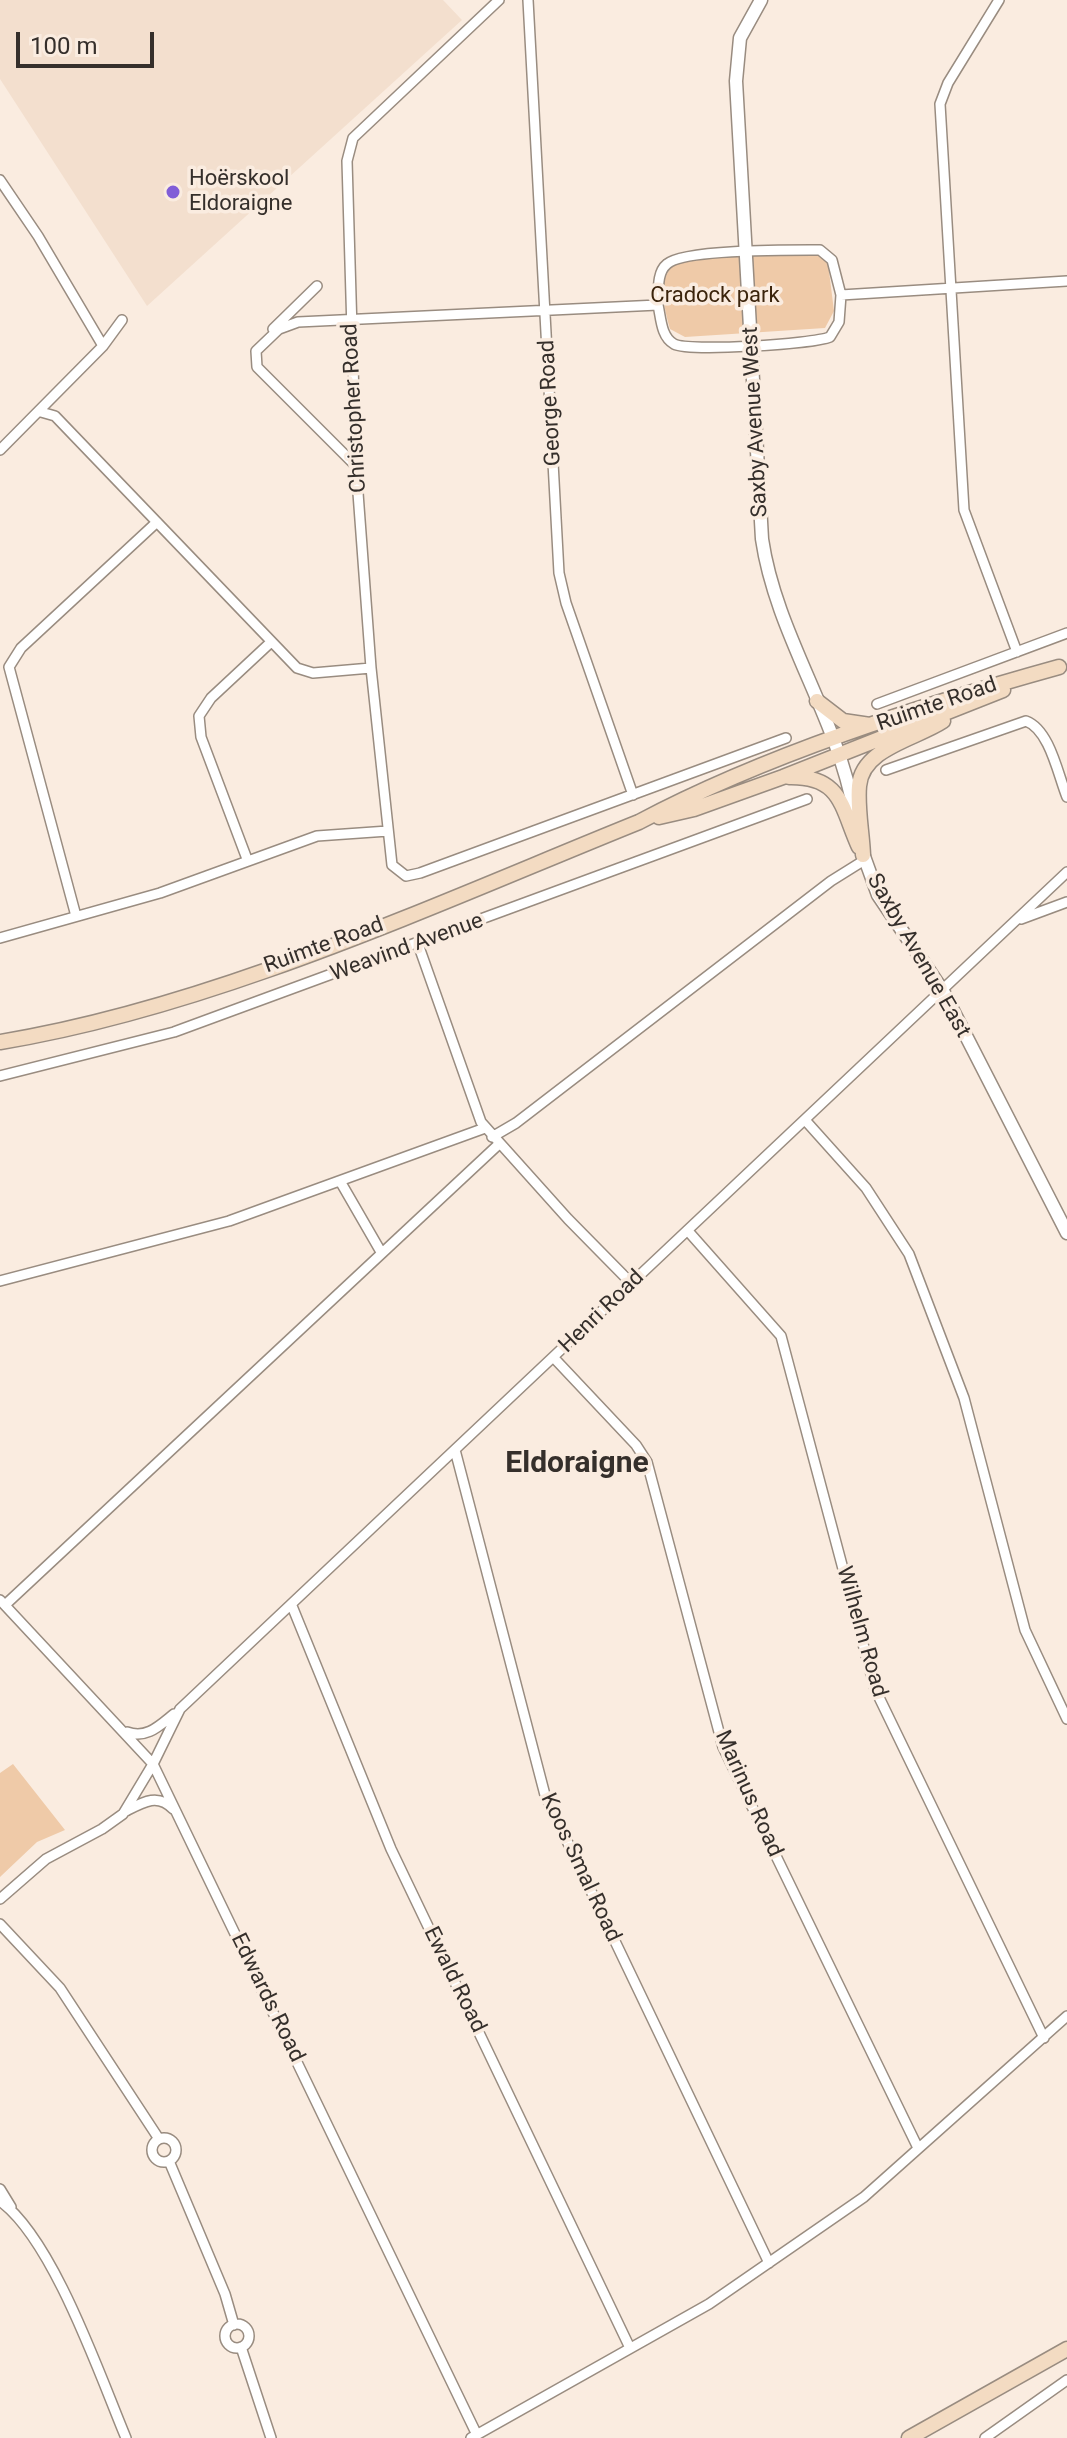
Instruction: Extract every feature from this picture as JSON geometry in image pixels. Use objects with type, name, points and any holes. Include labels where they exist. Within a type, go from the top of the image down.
[{"type":"main road","name":"Ruimte Road","points":[[0,1042],[114,1017],[248,975],[639,822],[688,796],[951,712],[1063,665]]},
{"type":"main road","name":"Ruimte Road","points":[[639,822],[694,809],[783,777],[885,722],[946,698],[1063,665]]},
{"type":"main road","points":[[817,701],[853,724],[885,722]]},
{"type":"main road","points":[[863,858],[859,785],[866,765],[879,754],[930,729],[951,712]]},
{"type":"main road","points":[[783,777],[814,779],[832,788],[842,801],[863,858]]},
{"type":"main road","points":[[909,2438],[1067,2349]]},
{"type":"street","name":"Christopher Road","points":[[499,0],[353,138],[347,161],[356,466],[371,668],[391,861],[402,874],[420,873],[633,795]]},
{"type":"street","name":"George Road","points":[[528,0],[561,587],[633,795]]},
{"type":"street","name":"Saxby Avenue West","points":[[761,0],[748,21],[738,50],[736,81],[764,551],[817,701],[837,747]]},
{"type":"street","points":[[999,0],[948,83],[940,104],[964,510],[1017,652]]},
{"type":"street","points":[[0,180],[38,236],[103,346]]},
{"type":"street","points":[[820,250],[832,260],[841,295],[839,322],[830,337],[752,346],[676,345],[666,337],[658,305],[660,273],[668,263],[679,257],[747,252],[820,250]]},
{"type":"street","points":[[841,295],[1067,281]]},
{"type":"street","points":[[317,286],[263,341],[255,357],[261,371],[356,466]]},
{"type":"street","points":[[263,341],[279,329],[298,322],[658,305]]},
{"type":"street","points":[[0,450],[119,330],[122,320]]},
{"type":"street","points":[[41,412],[55,416],[270,643],[304,672],[371,668]]},
{"type":"street","points":[[76,916],[9,667],[21,648],[157,522]]},
{"type":"street","points":[[877,704],[1067,633]]},
{"type":"street","points":[[247,859],[201,737],[199,716],[211,698],[270,643]]},
{"type":"street","points":[[886,770],[1024,722],[1035,725],[1043,736],[1067,797]]},
{"type":"street","points":[[633,795],[786,738]]},
{"type":"street","name":"Saxby Avenue East","points":[[837,747],[863,858],[889,914],[943,991],[1067,1233]]},
{"type":"street","name":"Weavind Avenue","points":[[0,1076],[174,1032],[807,799]]},
{"type":"street","points":[[0,938],[160,893],[317,836],[388,831]]},
{"type":"street","points":[[1,1279],[105,1256],[229,1221],[340,1181],[492,1136],[516,1123],[863,858]]},
{"type":"street","name":"Henri Road","points":[[123,1814],[153,1764],[180,1709],[1067,872]]},
{"type":"street","points":[[1018,920],[1067,902]]},
{"type":"street","points":[[418,944],[475,1110],[492,1136],[631,1283]]},
{"type":"street","points":[[805,1120],[866,1188],[909,1254],[964,1398],[1025,1630],[1067,1719]]},
{"type":"street","points":[[3,1602],[381,1252],[492,1136]]},
{"type":"street","points":[[340,1181],[381,1252]]},
{"type":"street","name":"Wilhelm Road","points":[[688,1231],[781,1336],[875,1689],[1044,2038]]},
{"type":"street","name":"Marinus Road","points":[[554,1358],[636,1445],[647,1462],[723,1747],[918,2148]]},
{"type":"street","name":"Koos Smal Road","points":[[455,1450],[545,1795],[769,2263]]},
{"type":"street","name":"Edwards Road","points":[[3,1602],[153,1764],[474,2436]]},
{"type":"street","name":"Ewald Road","points":[[292,1606],[391,1849],[630,2348]]},
{"type":"street","points":[[124,1731],[136,1735],[149,1733],[180,1709]]},
{"type":"street","points":[[0,1899],[46,1859],[154,1799],[166,1802],[179,1814]]},
{"type":"street","points":[[0,1924],[69,1999],[159,2139]]},
{"type":"street","points":[[474,2436],[709,2304],[864,2197],[1067,2016]]},
{"type":"street","points":[[159,2139],[169,2139],[174,2144],[175,2152],[169,2161],[161,2162],[152,2153],[152,2145],[159,2139]]},
{"type":"street","points":[[169,2161],[225,2294],[234,2325]]},
{"type":"street","points":[[0,2189],[66,2294],[126,2438]]},
{"type":"street","points":[[0,2201],[14,2211]]},
{"type":"street","points":[[241,2347],[231,2346],[226,2341],[227,2330],[234,2325],[242,2325],[249,2334],[241,2347],[271,2438]]},
{"type":"street","points":[[985,2438],[1067,2380]]},
{"type":"shaded area","name":"Hoërskool Eldoraigne","points":[[0,0],[443,0],[462,20],[147,306],[0,79]]},
{"type":"green space","name":"Cradock park","points":[[814,252],[828,263],[834,311],[825,328],[685,337],[670,329],[664,281],[673,265],[682,258]]},
{"type":"green space","points":[[13,1764],[65,1830],[37,1842],[0,1877],[0,1773]]},
{"type":"place","name":"Hoërskool Eldoraigne","points":[[173,192]]},
{"type":"district","name":"Eldoraigne","points":[[577,1464]]}]
